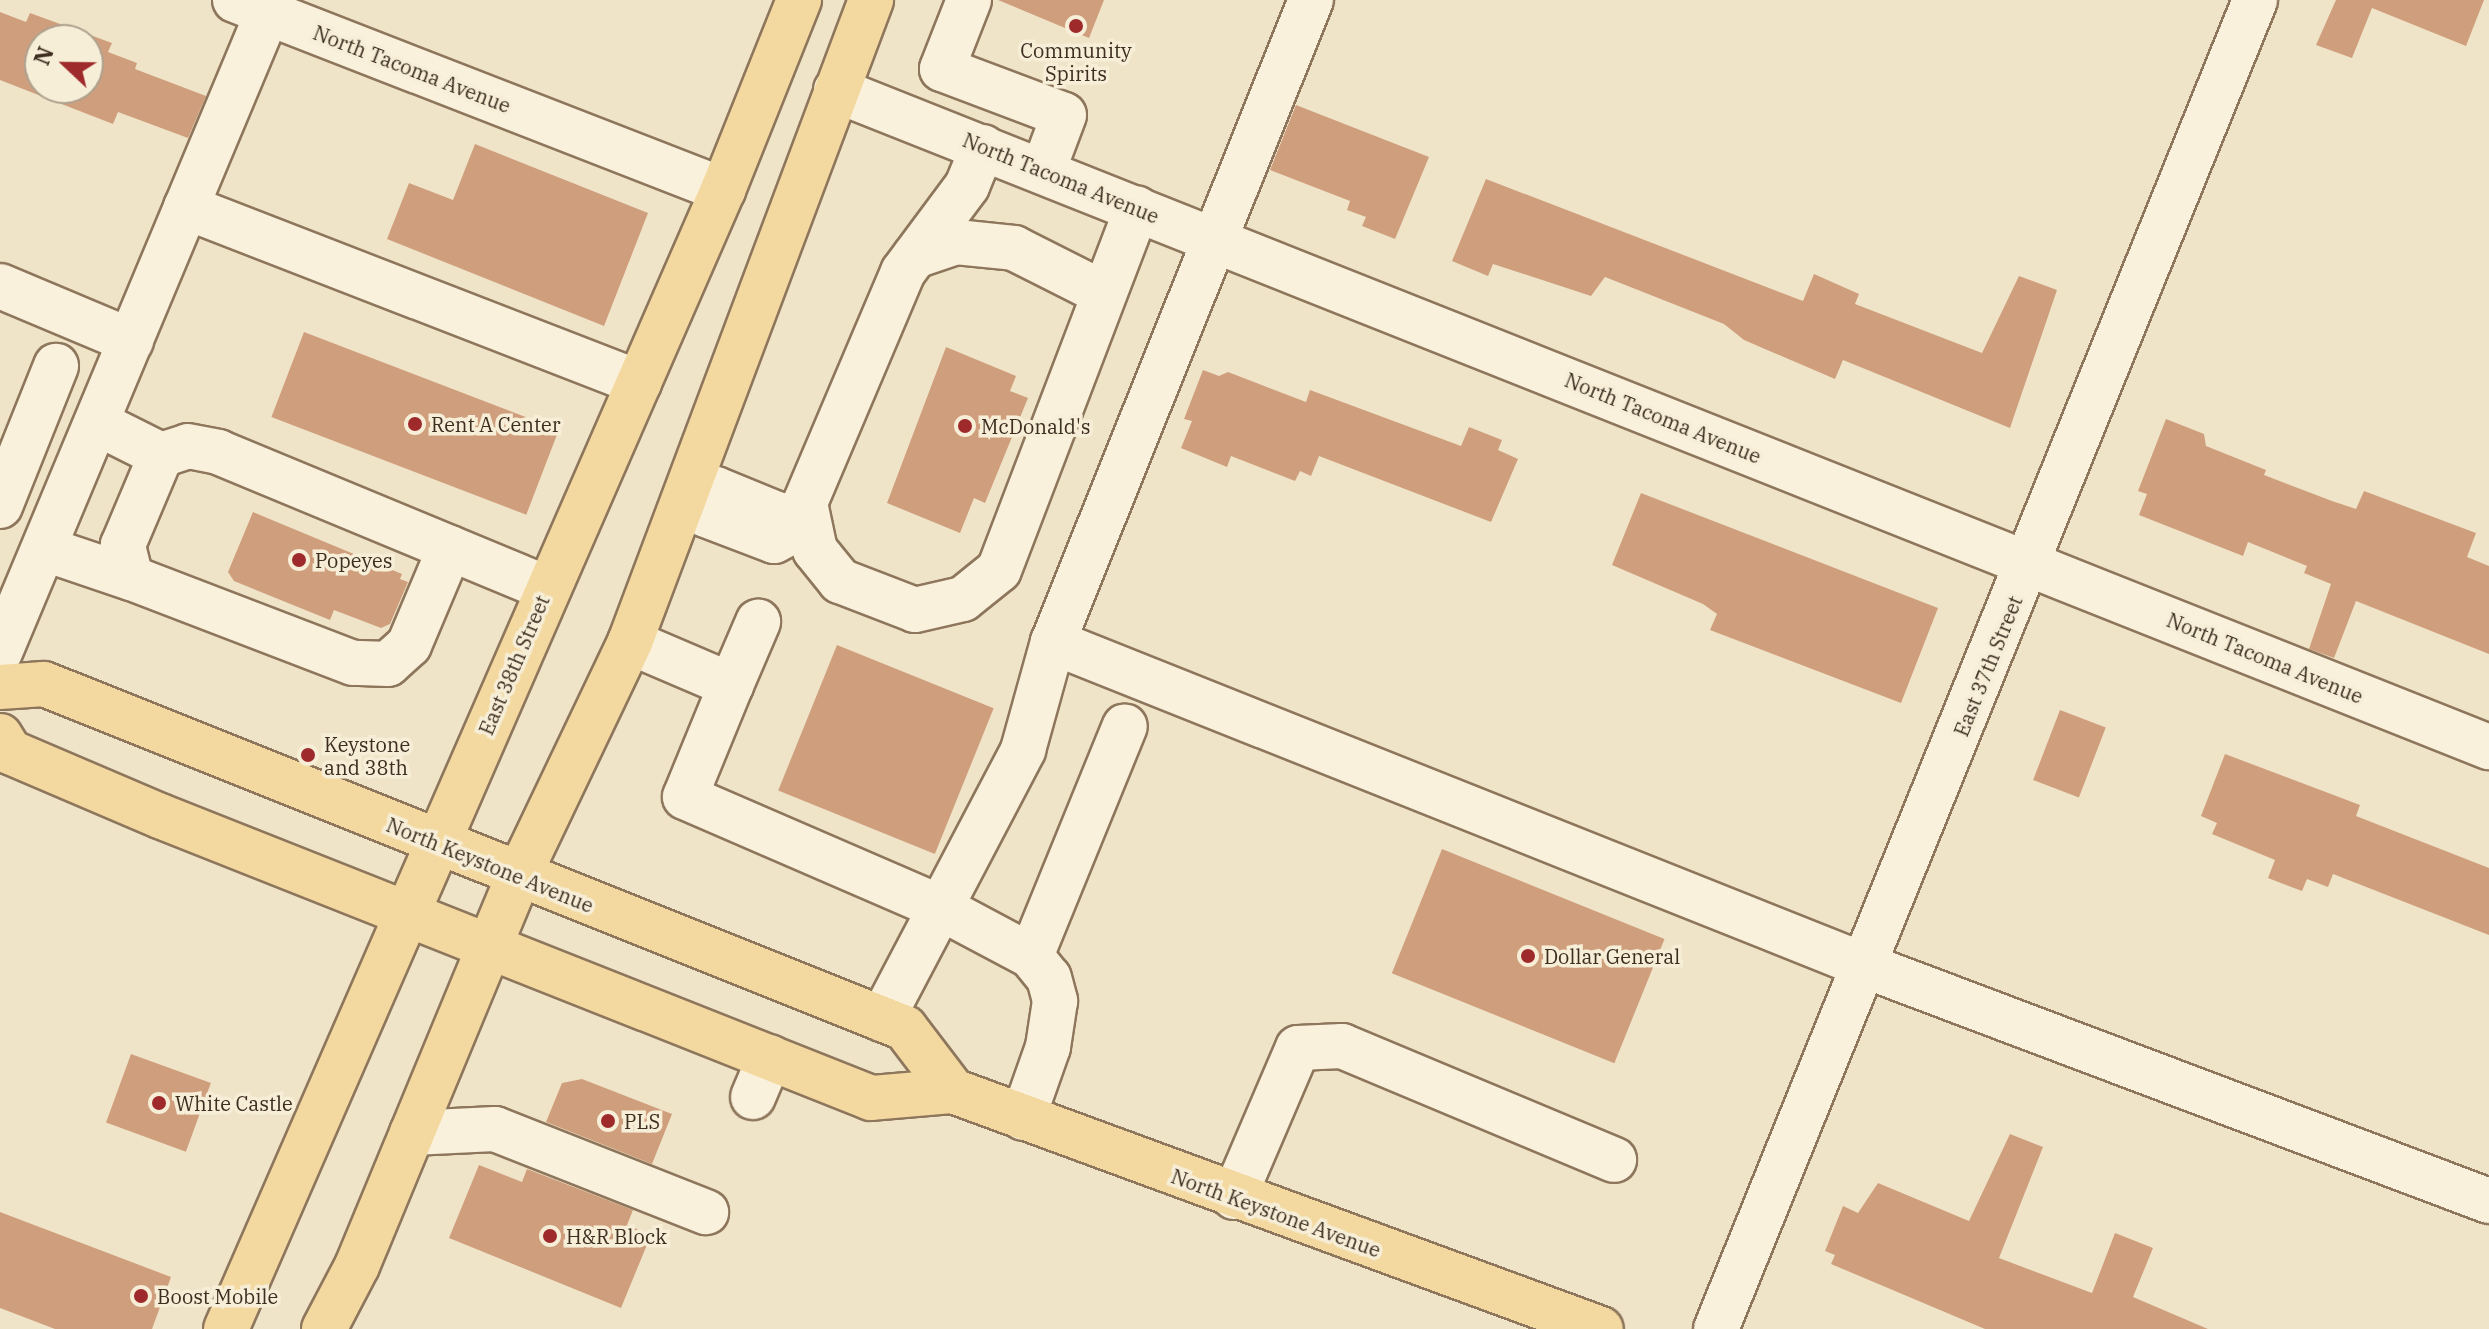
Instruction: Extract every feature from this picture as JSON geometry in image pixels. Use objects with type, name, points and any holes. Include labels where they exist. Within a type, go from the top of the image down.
[{"type":"main road","name":"East 38th Street","points":[[226,1329],[723,190],[799,0]]},
{"type":"main road","points":[[324,1329],[412,1133],[518,877],[695,497],[836,90],[871,0]]},
{"type":"main road","name":"North Keystone Avenue","points":[[0,687],[44,684],[518,877],[905,1028],[953,1091]]},
{"type":"main road","name":"North Keystone Avenue","points":[[0,736],[10,752],[39,765],[871,1098],[953,1091],[1234,1197],[1601,1329]]},
{"type":"street","points":[[969,0],[942,69],[1064,115],[1043,171]]},
{"type":"street","points":[[882,1019],[1023,750],[1053,642],[1311,0]]},
{"type":"street","name":"East 37th Street","points":[[1716,1329],[2030,564],[2255,0]]},
{"type":"street","name":"North Tacoma Avenue","points":[[258,4],[723,190]]},
{"type":"street","points":[[0,652],[186,207],[258,4]]},
{"type":"street","name":"North Tacoma Avenue","points":[[836,90],[2489,747]]},
{"type":"street","points":[[800,536],[805,503],[915,256],[967,186],[983,147]]},
{"type":"street","points":[[186,207],[639,383]]},
{"type":"street","points":[[800,536],[840,581],[915,610],[963,599],[999,570],[1137,208]]},
{"type":"street","points":[[915,256],[956,242],[1014,248],[1103,293]]},
{"type":"street","points":[[0,286],[131,341]]},
{"type":"street","points":[[5,481],[56,366]]},
{"type":"street","points":[[97,423],[161,455],[188,446],[218,452],[547,588]]},
{"type":"street","points":[[131,578],[123,545],[161,455]]},
{"type":"street","points":[[695,497],[706,515],[774,541],[800,536]]},
{"type":"street","points":[[45,549],[131,578],[353,663],[388,664],[409,645],[450,548]]},
{"type":"street","points":[[758,622],[685,797],[939,907],[1031,956],[1049,978],[1055,1001],[1048,1047],[1023,1118]]},
{"type":"street","points":[[630,642],[731,685]]},
{"type":"street","points":[[1053,642],[1866,966],[2489,1201]]},
{"type":"street","points":[[1031,956],[1125,726]]},
{"type":"street","points":[[1234,1197],[1298,1048],[1342,1046],[1614,1160]]},
{"type":"street","points":[[753,1097],[770,1057]]},
{"type":"street","points":[[412,1133],[495,1129],[706,1212]]},
{"type":"building","name":"Community Spirits","points":[[998,0],[1104,0],[1089,38]]},
{"type":"building","points":[[2336,0],[2484,0],[2466,46],[2372,8],[2352,58],[2316,45]]},
{"type":"building","points":[[0,12],[26,22],[30,13],[60,24],[24,24],[24,89],[0,80]]},
{"type":"building","points":[[104,40],[112,43],[108,52],[137,63],[135,69],[206,96],[188,138],[118,112],[113,124],[62,104],[104,104]]},
{"type":"building","points":[[1296,105],[1429,157],[1395,239],[1362,226],[1366,217],[1347,210],[1350,201],[1270,170]]},
{"type":"building","points":[[475,144],[648,213],[604,326],[387,239],[409,183],[453,200]]},
{"type":"building","points":[[1486,179],[1803,301],[1814,274],[1859,294],[1855,304],[1982,353],[2019,276],[2057,290],[2010,428],[1843,360],[1835,379],[1744,340],[1724,324],[1605,277],[1591,296],[1493,264],[1488,276],[1452,261]]},
{"type":"building","name":"Rent A Center","points":[[304,332],[559,430],[526,515],[271,417]]},
{"type":"building","name":"McDonald's","points":[[946,347],[1016,376],[1010,391],[1028,398],[985,503],[974,498],[960,533],[887,503]]},
{"type":"building","points":[[1203,370],[1219,376],[1228,372],[1306,402],[1310,390],[1461,446],[1469,427],[1502,440],[1498,450],[1518,459],[1491,522],[1319,456],[1311,476],[1300,471],[1295,481],[1231,456],[1227,467],[1181,448],[1192,421],[1184,419]]},
{"type":"building","points":[[2166,419],[2204,434],[2206,446],[2266,470],[2264,475],[2332,501],[2356,509],[2364,491],[2476,533],[2467,557],[2489,566],[2489,654],[2356,601],[2334,658],[2309,649],[2331,584],[2304,573],[2307,566],[2248,542],[2243,556],[2139,515],[2147,494],[2138,491]]},
{"type":"building","points":[[1641,493],[1938,608],[1901,703],[1710,630],[1717,614],[1703,604],[1612,565]]},
{"type":"building","name":"Popeyes","points":[[253,512],[402,574],[400,579],[408,582],[390,624],[381,628],[334,610],[330,620],[234,581],[228,572]]},
{"type":"building","points":[[837,645],[994,708],[935,854],[778,791]]},
{"type":"building","points":[[2060,710],[2106,728],[2079,798],[2033,780]]},
{"type":"building","points":[[2225,754],[2360,805],[2356,816],[2489,868],[2489,935],[2333,874],[2328,887],[2307,879],[2302,891],[2268,878],[2275,860],[2212,834],[2217,823],[2201,816]]},
{"type":"building","name":"Dollar General","points":[[1442,849],[1665,939],[1614,1063],[1392,973]]},
{"type":"building","name":"White Castle","points":[[131,1054],[211,1083],[186,1152],[106,1123]]},
{"type":"building","name":"PLS","points":[[582,1079],[672,1114],[652,1164],[546,1122],[562,1083]]},
{"type":"building","points":[[2010,1134],[2043,1147],[1999,1258],[2092,1293],[2115,1233],[2153,1248],[2133,1297],[2208,1329],[1985,1329],[1831,1264],[1835,1255],[1825,1251],[1843,1206],[1858,1213],[1878,1183],[1969,1221]]},
{"type":"building","name":"H&R Block","points":[[479,1165],[522,1182],[527,1169],[633,1210],[627,1225],[651,1235],[621,1308],[449,1238]]},
{"type":"building","points":[[0,1212],[171,1277],[152,1329],[55,1329],[0,1308]]},
{"type":"place","name":"Community Spirits","points":[[1076,26]]},
{"type":"place","name":"Rent A Center","points":[[415,424]]},
{"type":"place","name":"McDonald's","points":[[965,426]]},
{"type":"place","name":"Popeyes","points":[[299,560]]},
{"type":"place","name":"Keystone and 38th","points":[[308,755]]},
{"type":"place","name":"Dollar General","points":[[1528,956]]},
{"type":"place","name":"White Castle","points":[[159,1103]]},
{"type":"place","name":"PLS","points":[[608,1121]]},
{"type":"place","name":"H&R Block","points":[[550,1236]]},
{"type":"place","name":"Boost Mobile","points":[[141,1296]]}]
